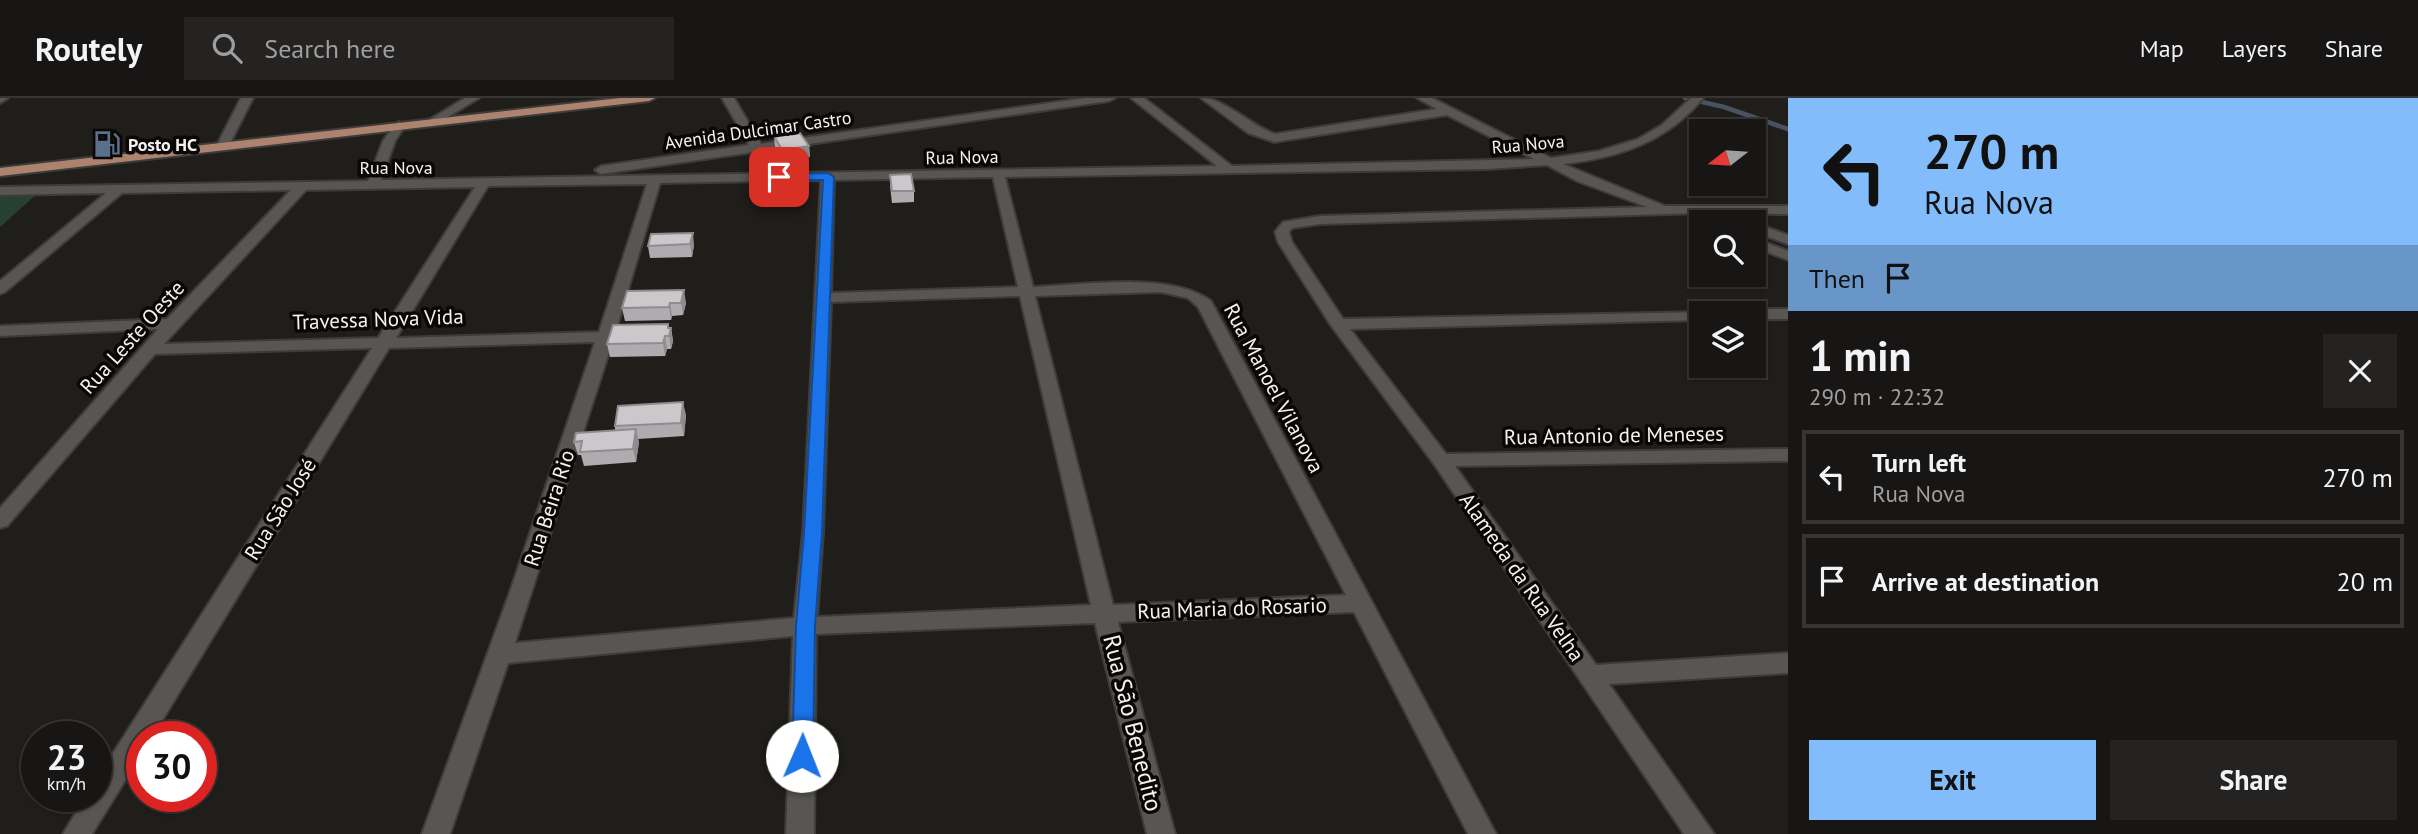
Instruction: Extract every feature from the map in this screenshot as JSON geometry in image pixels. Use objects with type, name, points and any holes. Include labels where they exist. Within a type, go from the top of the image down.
[{"type":"main road","points":[[0,172],[649,98]]},
{"type":"street","points":[[223,145],[247,98]]},
{"type":"street","points":[[432,122],[473,98]]},
{"type":"street","points":[[728,98],[757,148]]},
{"type":"street","name":"Avenida Dulcimar Castro","points":[[536,183],[582,173],[1109,98]]},
{"type":"street","points":[[1137,98],[1230,170]]},
{"type":"street","points":[[1206,98],[1266,137],[1302,135],[1448,111]]},
{"type":"street","points":[[1423,98],[1547,158],[1689,210]]},
{"type":"street","name":"Rua Nova","points":[[0,191],[1486,165],[1595,155],[1643,140],[1660,132],[1698,98]]},
{"type":"street","points":[[373,185],[389,141],[398,126]]},
{"type":"street","name":"Alameda da Rua Velha","points":[[1547,158],[1598,185],[1689,213]]},
{"type":"street","name":"Rua São Benedito","points":[[998,173],[1104,612],[1161,834]]},
{"type":"street","points":[[800,834],[805,626],[813,533],[828,177]]},
{"type":"street","name":"Rua Beira Rio","points":[[436,834],[500,654],[606,337],[655,179]]},
{"type":"street","name":"Rua São José","points":[[77,834],[483,184]]},
{"type":"street","name":"Rua Leste Oeste","points":[[0,521],[172,324],[302,186]]},
{"type":"street","points":[[0,289],[120,188]]},
{"type":"street","name":"Alameda da Rua Velha","points":[[1672,210],[1320,220],[1283,228],[1284,242],[1338,324],[1441,460],[1700,834]]},
{"type":"street","name":"Alameda da Rua Velha","points":[[1766,212],[1788,210]]},
{"type":"street","points":[[1766,232],[1788,240]]},
{"type":"street","points":[[1766,247],[1788,256]]},
{"type":"street","name":"Rua Manoel Vilanova","points":[[823,299],[1161,287],[1192,295],[1205,304],[1482,834]]},
{"type":"street","points":[[1766,314],[1788,314]]},
{"type":"street","points":[[1338,324],[1689,315]]},
{"type":"street","points":[[0,331],[172,324]]},
{"type":"street","name":"Travessa Nova Vida","points":[[150,349],[606,337]]},
{"type":"street","name":"Rua Antonio de Meneses","points":[[1441,460],[1788,455]]},
{"type":"street","name":"Rua Maria do Rosario","points":[[500,654],[805,626],[1360,603]]},
{"type":"street","points":[[1590,675],[1788,663]]},
{"type":"green space","points":[[38,193],[0,227],[0,194]]},
{"type":"building","points":[[800,133],[809,146],[782,150],[774,136]]},
{"type":"building","points":[[911,174],[914,191],[892,191],[890,175]]},
{"type":"building","points":[[693,233],[690,244],[648,246],[651,234]]},
{"type":"building","points":[[684,290],[681,303],[670,303],[669,307],[622,308],[627,291]]},
{"type":"building","points":[[668,324],[668,328],[671,328],[669,336],[665,336],[663,343],[607,344],[613,325]]},
{"type":"building","points":[[683,402],[681,423],[615,426],[618,406]]},
{"type":"building","points":[[636,429],[633,449],[580,452],[582,441],[574,442],[576,433]]},
{"type":"waterway","points":[[1685,98],[1724,107],[1788,129]]},
{"type":"place","name":"Posto HC","points":[[107,144]]},
{"type":"route","points":[[779,177],[828,177],[813,533],[805,626],[802,756]]}]
